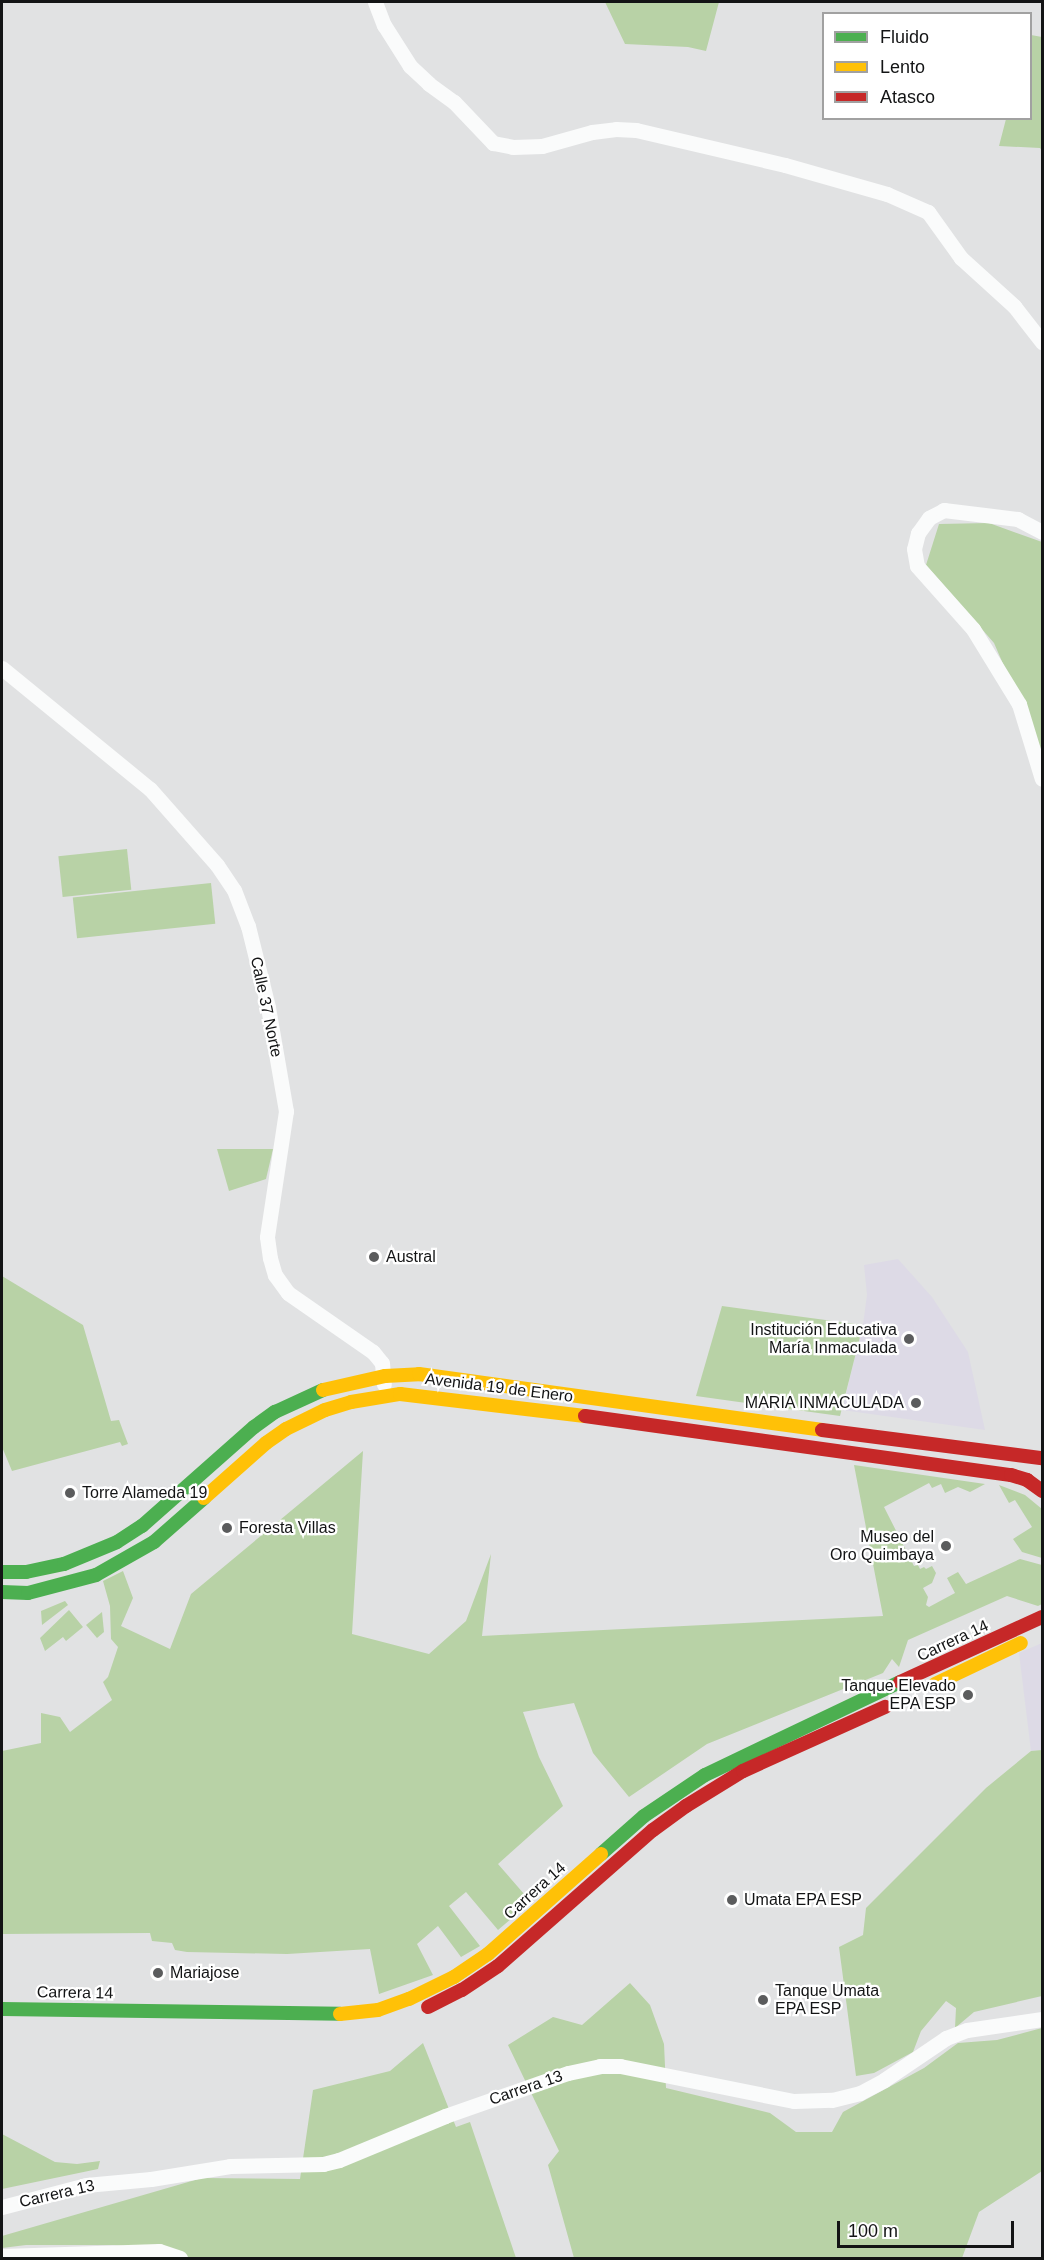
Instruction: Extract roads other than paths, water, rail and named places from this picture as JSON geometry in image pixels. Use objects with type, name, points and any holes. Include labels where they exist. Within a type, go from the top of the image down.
[{"type":"main road","name":"Avenida 19 de Enero","points":[[2,1572],[26,1572],[64,1564],[117,1542],[142,1526],[254,1426],[275,1412],[318,1391],[385,1376],[419,1374],[951,1448],[1042,1458]]},
{"type":"main road","name":"Avenida 19 de Enero","points":[[2,1592],[28,1593],[69,1584],[112,1567],[154,1542],[266,1443],[286,1429],[325,1410],[384,1396],[418,1395],[1011,1475],[1027,1480],[1042,1491]]},
{"type":"main road","name":"Carrera 14","points":[[2,2009],[346,2014],[378,2010],[409,1999],[454,1977],[489,1954],[644,1816],[705,1776],[736,1758],[1042,1617]]},
{"type":"main road","name":"Carrera 14","points":[[922,1689],[1032,1638]]},
{"type":"main road","name":"Carrera 14","points":[[370,2025],[416,2012],[498,1966],[653,1830],[713,1789],[743,1772],[901,1699]]},
{"type":"main road","name":"Carrera 14","points":[[2,2023],[279,2028]]},
{"type":"main road","points":[[302,2028],[325,2028]]},
{"type":"street","points":[[375,2],[384,25],[410,66],[429,84],[454,102],[493,143],[513,147],[542,146],[592,132],[616,129],[636,130],[785,165],[887,194],[928,212],[961,258],[1014,306],[1042,342]]},
{"type":"street","points":[[1042,532],[1018,519],[944,510],[929,518],[918,533],[914,549],[917,566],[973,629],[1019,704],[1042,779]]},
{"type":"street","name":"Calle 37 Norte","points":[[2,668],[150,789],[217,865],[234,890],[248,926],[268,1007],[286,1111],[267,1237],[275,1275],[288,1293],[373,1352],[382,1363],[385,1376]]},
{"type":"street","points":[[384,1396],[385,1376]]},
{"type":"street","name":"Carrera 13","points":[[2,2207],[86,2185],[151,2179],[230,2166],[323,2164],[339,2160],[445,2116],[568,2073],[600,2066],[620,2066],[794,2101],[832,2100],[860,2093],[956,2034],[967,2030],[1042,2019]]},
{"type":"street","points":[[2,2256],[159,2251],[180,2259]]},
{"type":"place","name":"Austral","points":[[374,1257]]},
{"type":"place","name":"Institución Educativa María Inmaculada","points":[[909,1339]]},
{"type":"place","name":"MARIA INMACULADA","points":[[916,1403]]},
{"type":"place","name":"Torre Alameda 19","points":[[70,1493]]},
{"type":"place","name":"Foresta Villas","points":[[227,1528]]},
{"type":"place","name":"Museo del Oro Quimbaya","points":[[946,1546]]},
{"type":"place","name":"Tanque Elevado EPA ESP","points":[[968,1695]]},
{"type":"place","name":"Umata EPA ESP","points":[[732,1900]]},
{"type":"place","name":"Mariajose","points":[[158,1973]]},
{"type":"place","name":"Tanque Umata EPA ESP","points":[[763,2000]]}]
